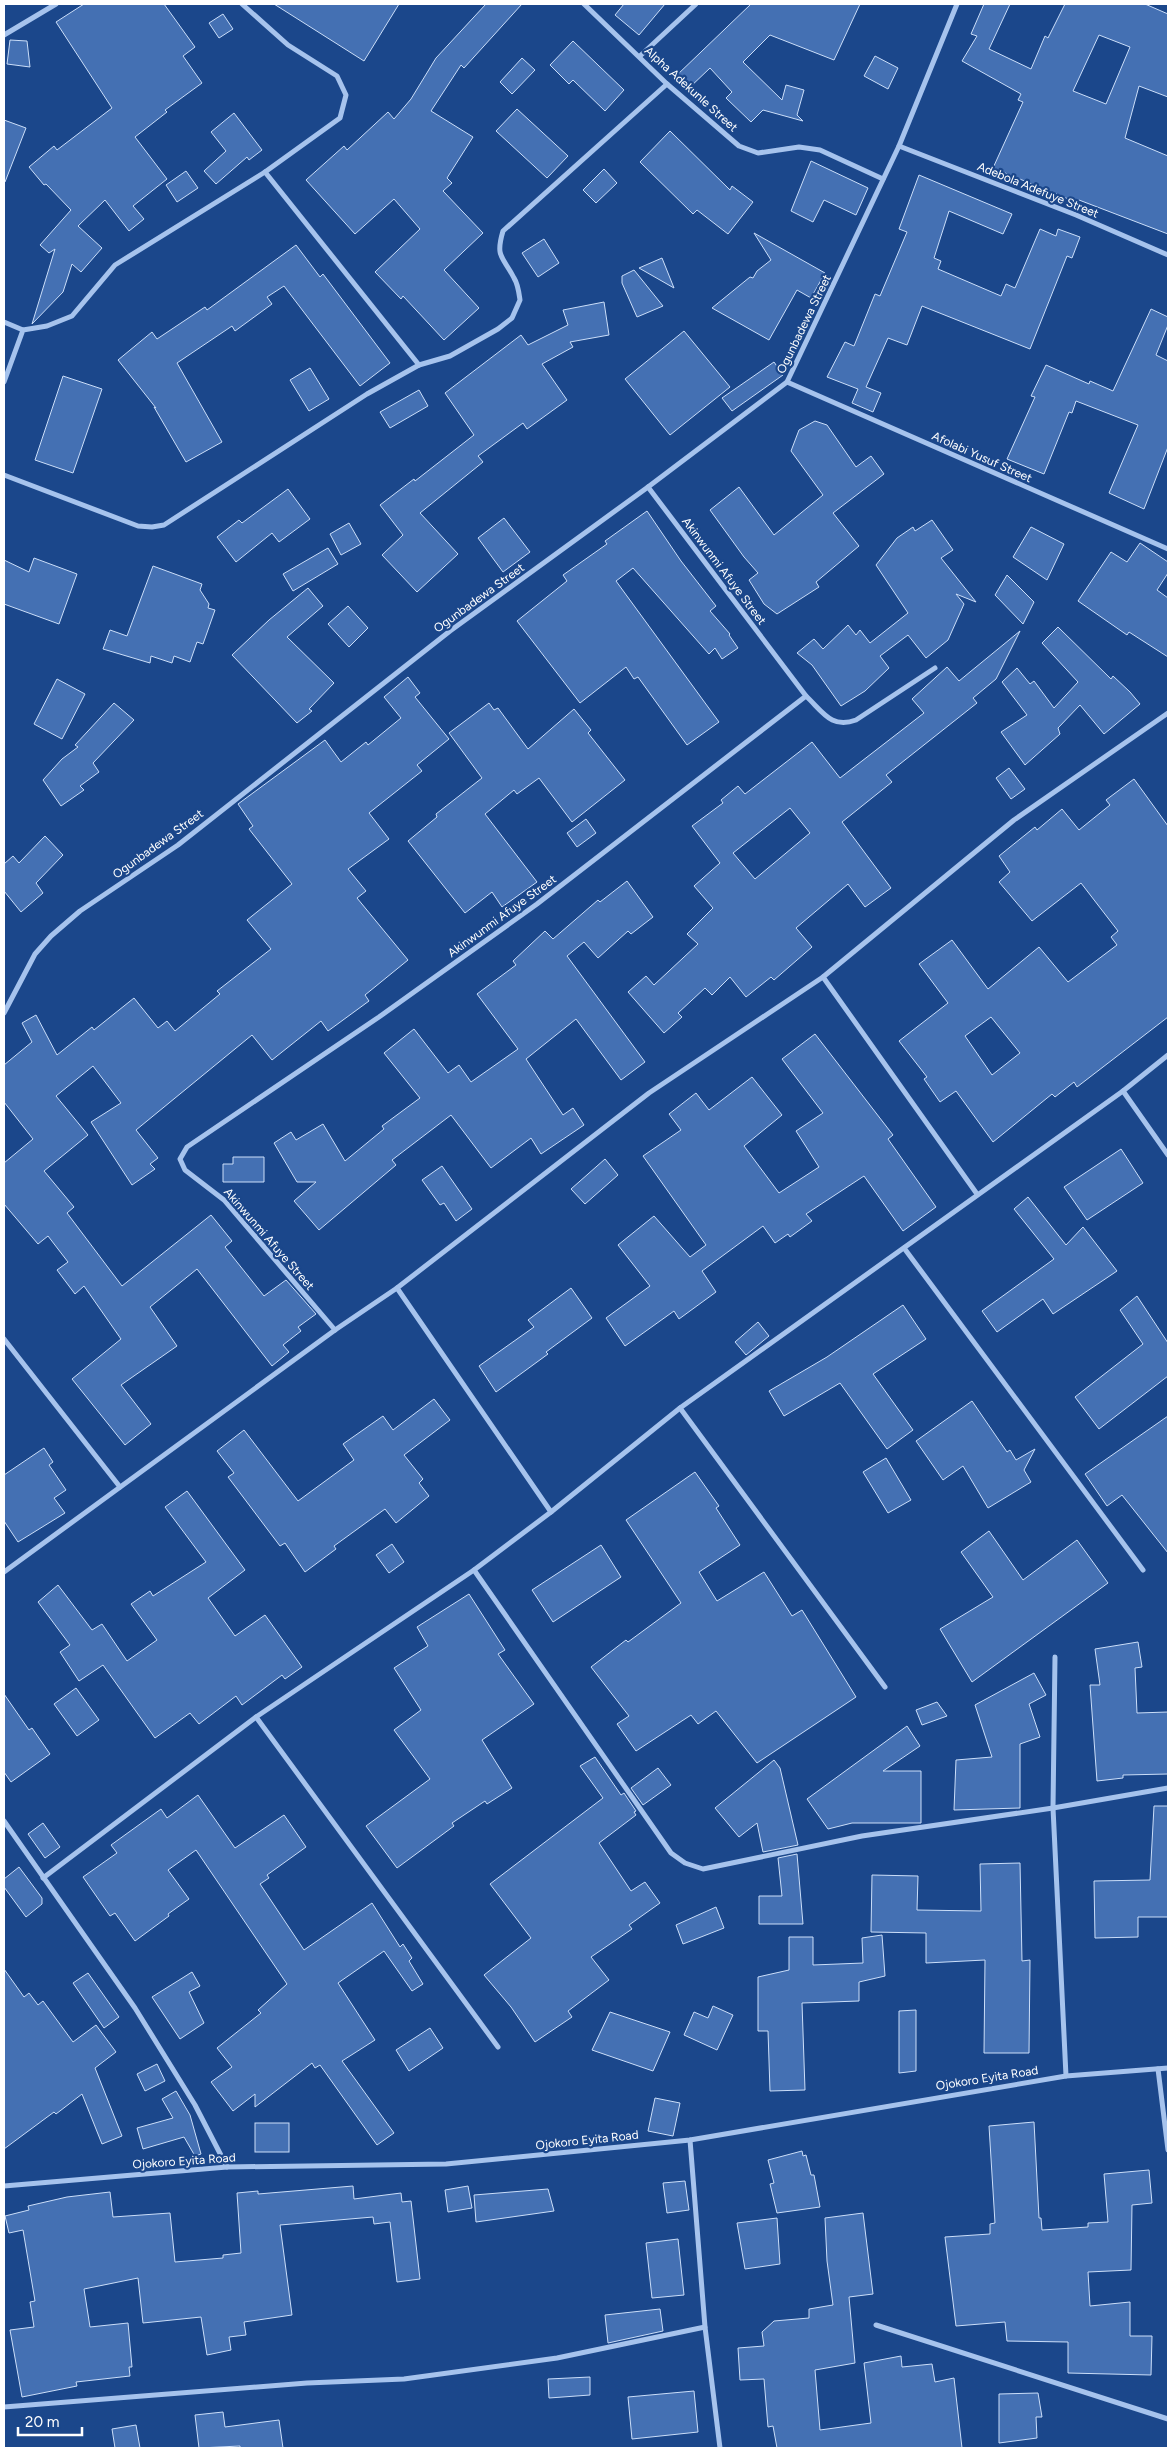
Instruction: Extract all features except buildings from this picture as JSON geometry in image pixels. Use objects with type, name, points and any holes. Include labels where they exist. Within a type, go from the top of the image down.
[{"type":"street","points":[[4,35],[56,4]]},
{"type":"street","points":[[4,322],[23,330],[47,326],[72,316],[115,265],[265,172],[340,118],[346,95],[337,76],[288,44],[242,4]]},
{"type":"street","name":"Alpha Adekunle Street","points":[[584,4],[667,84],[739,146],[758,153],[799,147],[820,150],[883,179]]},
{"type":"street","points":[[640,56],[696,4]]},
{"type":"street","name":"Ogunbadewa Street","points":[[4,1013],[35,954],[51,936],[80,911],[178,845],[450,631],[648,487],[787,382],[899,146],[957,4]]},
{"type":"street","points":[[4,475],[138,526],[152,528],[164,525],[367,394],[419,365],[450,356],[512,318],[520,300],[515,278],[502,261],[499,246],[503,231],[667,84]]},
{"type":"street","name":"Adebola Adefuye Street","points":[[899,146],[1076,215],[1168,255]]},
{"type":"street","points":[[265,172],[419,365]]},
{"type":"street","points":[[4,382],[23,330]]},
{"type":"street","name":"Afolabi Yusuf Street","points":[[787,382],[1168,549]]},
{"type":"street","name":"Akinwunmi Afuye Street","points":[[335,1330],[224,1200],[185,1170],[180,1159],[188,1147],[378,1017],[537,904],[806,696],[648,487]]},
{"type":"street","points":[[806,696],[835,722],[844,724],[856,720],[935,668]]},
{"type":"street","points":[[4,1572],[335,1330],[396,1288],[649,1093],[823,977],[1014,820],[1168,713]]},
{"type":"street","points":[[823,977],[977,1194]]},
{"type":"street","points":[[44,1878],[256,1717],[474,1570],[551,1512],[680,1408],[1123,1091],[1168,1055]]},
{"type":"street","points":[[1123,1091],[1168,1155]]},
{"type":"street","points":[[904,1248],[1143,1570]]},
{"type":"street","points":[[396,1288],[551,1512]]},
{"type":"street","points":[[4,1339],[120,1487]]},
{"type":"street","points":[[680,1408],[885,1687]]},
{"type":"street","points":[[474,1570],[671,1853],[685,1863],[703,1869],[862,1836],[1053,1808],[1168,1788]]},
{"type":"street","points":[[1055,1657],[1053,1808],[1066,2076]]},
{"type":"street","points":[[256,1717],[498,2047]]},
{"type":"street","points":[[4,1821],[135,2008],[195,2105],[227,2168]]},
{"type":"street","name":"Ojokoro Eyita Road","points":[[4,2186],[227,2168],[446,2164],[690,2140],[1066,2076],[1168,2068]]},
{"type":"street","points":[[1158,2069],[1168,2150]]},
{"type":"street","points":[[690,2140],[704,2327],[720,2448]]},
{"type":"street","points":[[876,2325],[1168,2419]]},
{"type":"street","points":[[4,2407],[307,2383],[404,2379],[558,2358],[704,2327]]}]
